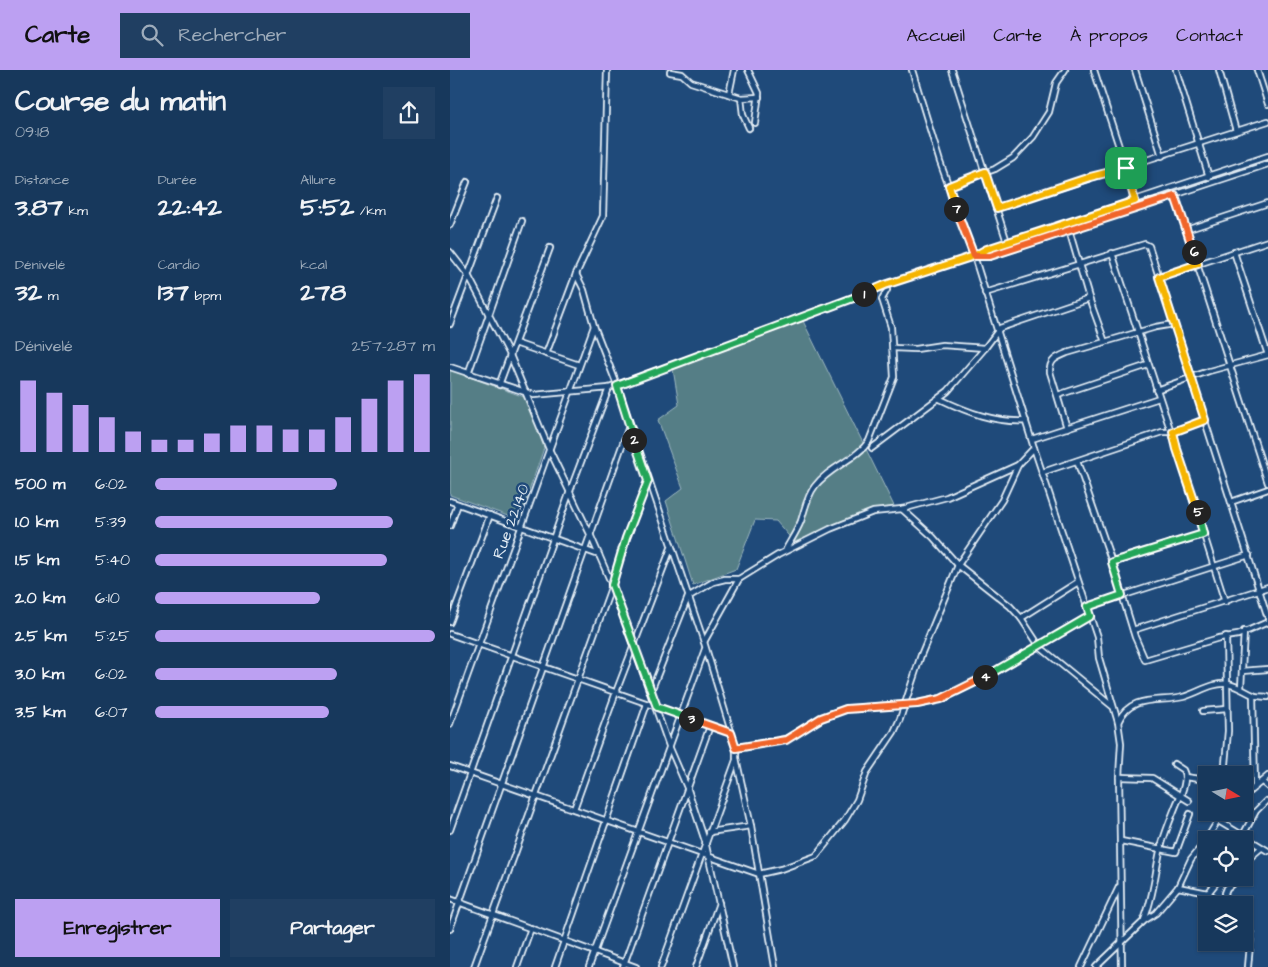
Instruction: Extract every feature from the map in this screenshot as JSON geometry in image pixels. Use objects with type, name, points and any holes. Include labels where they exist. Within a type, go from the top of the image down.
[{"type":"street","points":[[546,354],[576,274],[603,216],[606,70]]},
{"type":"street","points":[[729,94],[734,70]]},
{"type":"street","points":[[748,70],[759,97],[755,123]]},
{"type":"street","points":[[912,70],[1090,616],[1118,722],[1121,743],[1119,777],[1122,967]]},
{"type":"street","points":[[952,70],[1007,242]]},
{"type":"street","points":[[949,186],[1012,159],[1033,137],[1050,112],[1056,83],[1065,70]]},
{"type":"street","points":[[1094,70],[1135,201]]},
{"type":"street","points":[[1136,70],[1162,156]]},
{"type":"street","points":[[1176,70],[1209,177]]},
{"type":"street","points":[[1219,70],[1236,132]]},
{"type":"street","points":[[1257,70],[1268,104]]},
{"type":"street","points":[[670,72],[682,74],[691,82],[741,98],[759,97]]},
{"type":"street","points":[[1265,94],[1268,88]]},
{"type":"street","points":[[741,98],[743,115],[749,128]]},
{"type":"street","points":[[997,208],[1268,121]]},
{"type":"street","points":[[450,367],[528,394],[570,393],[617,386],[885,285],[974,256],[1007,242],[1268,156]]},
{"type":"street","points":[[974,256],[990,256],[1268,164]]},
{"type":"street","points":[[450,225],[467,182]]},
{"type":"street","points":[[1175,196],[1268,482]]},
{"type":"street","points":[[450,324],[497,198]]},
{"type":"street","points":[[1186,230],[1268,203]]},
{"type":"street","points":[[468,374],[522,221]]},
{"type":"street","points":[[1069,230],[1089,298],[1105,342]]},
{"type":"street","points":[[1159,277],[1268,241]]},
{"type":"street","points":[[985,293],[1147,244],[1268,618]]},
{"type":"street","points":[[499,385],[550,248]]},
{"type":"street","points":[[450,252],[468,274],[510,355],[528,394],[549,449],[612,585],[705,841],[733,967]]},
{"type":"street","points":[[1156,390],[1268,355],[1234,252]]},
{"type":"street","points":[[1112,254],[1139,332],[1156,390],[1172,432],[1225,602]]},
{"type":"street","points":[[576,274],[584,290],[594,326],[617,386],[629,426],[704,642],[736,748],[736,758],[775,967]]},
{"type":"street","points":[[786,550],[799,526],[810,494],[816,485],[869,441],[893,381],[892,327],[882,299],[888,290],[885,285]]},
{"type":"street","points":[[872,448],[948,391],[985,348],[996,330],[1009,323],[1089,298]]},
{"type":"street","points":[[1067,428],[1050,372],[1051,362],[1060,356],[1105,342],[1174,324]]},
{"type":"street","name":"Rue 22.140","points":[[450,724],[594,326]]},
{"type":"street","points":[[515,343],[580,365]]},
{"type":"street","points":[[893,348],[916,349],[942,345],[985,348]]},
{"type":"street","points":[[1058,394],[1148,365]]},
{"type":"street","points":[[450,830],[570,491],[609,388]]},
{"type":"street","points":[[940,398],[988,418],[1005,421],[1026,421]]},
{"type":"street","points":[[1032,439],[1159,398]]},
{"type":"street","points":[[1043,472],[1162,432],[1172,432],[1205,420]]},
{"type":"street","points":[[450,929],[629,426]]},
{"type":"street","points":[[450,766],[759,874],[781,869],[816,856],[845,820],[857,800],[862,781],[894,732],[936,615],[958,565],[1002,500],[1018,465],[1034,448]]},
{"type":"street","points":[[1078,461],[1133,630],[1145,660],[1226,636],[1238,635],[1268,622]]},
{"type":"street","points":[[704,642],[739,579],[786,550],[830,529],[873,512],[902,509],[947,497],[1018,465]]},
{"type":"street","points":[[474,967],[648,481]]},
{"type":"street","points":[[1231,502],[1268,490]]},
{"type":"street","points":[[450,501],[555,537],[599,555]]},
{"type":"street","points":[[450,526],[458,504]]},
{"type":"street","points":[[902,509],[934,537],[958,565],[1010,606],[1021,618],[1040,647],[1113,707]]},
{"type":"street","points":[[450,622],[490,515]]},
{"type":"street","points":[[1112,562],[1203,534]]},
{"type":"street","points":[[574,809],[671,548]]},
{"type":"street","points":[[1087,607],[1249,555]]},
{"type":"street","points":[[651,692],[688,597],[713,582],[725,579],[739,579]]},
{"type":"street","points":[[1021,618],[1078,582]]},
{"type":"street","points":[[1133,630],[1268,587]]},
{"type":"street","points":[[736,748],[786,740],[821,718],[846,709],[904,705],[941,699],[971,685],[1040,647],[1090,616]]},
{"type":"street","points":[[1241,688],[1244,632]]},
{"type":"street","points":[[450,634],[731,733]]},
{"type":"street","points":[[1225,766],[1228,731],[1226,636]]},
{"type":"street","points":[[589,967],[705,648]]},
{"type":"street","points":[[1242,671],[1268,669]]},
{"type":"street","points":[[1118,722],[1126,711],[1147,700],[1183,697],[1208,687],[1227,684],[1241,688],[1253,696],[1268,697]]},
{"type":"street","points":[[1253,696],[1255,787]]},
{"type":"street","points":[[555,967],[647,704]]},
{"type":"street","points":[[1203,711],[1227,709]]},
{"type":"street","points":[[624,964],[710,726]]},
{"type":"street","points":[[660,967],[736,758]]},
{"type":"street","points":[[1144,921],[1153,895],[1166,829],[1180,796],[1185,777],[1183,770],[1174,764]]},
{"type":"street","points":[[1255,787],[1268,776]]},
{"type":"street","points":[[1119,777],[1152,778],[1189,801]]},
{"type":"street","points":[[1185,777],[1198,778]]},
{"type":"street","points":[[1262,782],[1268,787]]},
{"type":"street","points":[[1245,831],[1256,811],[1266,801]]},
{"type":"street","points":[[1121,841],[1177,852],[1190,814]]},
{"type":"street","points":[[1096,967],[1144,921],[1156,913],[1178,887],[1191,859],[1205,842],[1216,821]]},
{"type":"street","points":[[1219,821],[1236,831]]},
{"type":"street","points":[[709,832],[750,826]]},
{"type":"street","points":[[1253,842],[1268,851]]},
{"type":"street","points":[[1253,855],[1261,848]]},
{"type":"street","points":[[1081,967],[1120,885]]},
{"type":"street","points":[[1208,893],[1214,886]]},
{"type":"street","points":[[1178,887],[1208,893],[1212,896]]},
{"type":"street","points":[[450,899],[595,950],[624,964],[636,967]]},
{"type":"street","points":[[696,967],[720,902]]},
{"type":"street","points":[[517,967],[531,928]]},
{"type":"street","points":[[1249,951],[1248,965],[1253,967]]},
{"type":"street","points":[[770,967],[774,958]]},
{"type":"green space","points":[[802,319],[894,506],[794,542],[776,521],[755,520],[736,569],[693,585],[666,501],[683,488],[658,420],[679,405],[673,369]]},
{"type":"green space","points":[[450,370],[527,398],[544,448],[519,520],[450,495]]},
{"type":"route","points":[[1126,168],[1090,177],[997,208],[985,172],[949,186],[974,256],[990,256],[1175,196],[1198,264],[1159,277],[1193,388],[1205,420],[1173,432],[1203,534],[1112,562],[1122,595],[1087,607],[1090,616],[1040,647],[971,685],[941,699],[917,704],[846,709],[821,718],[786,740],[736,748],[731,733],[657,707],[612,585],[626,538],[648,481],[617,386],[885,285],[974,256],[987,249],[1135,201],[1126,168]]}]
